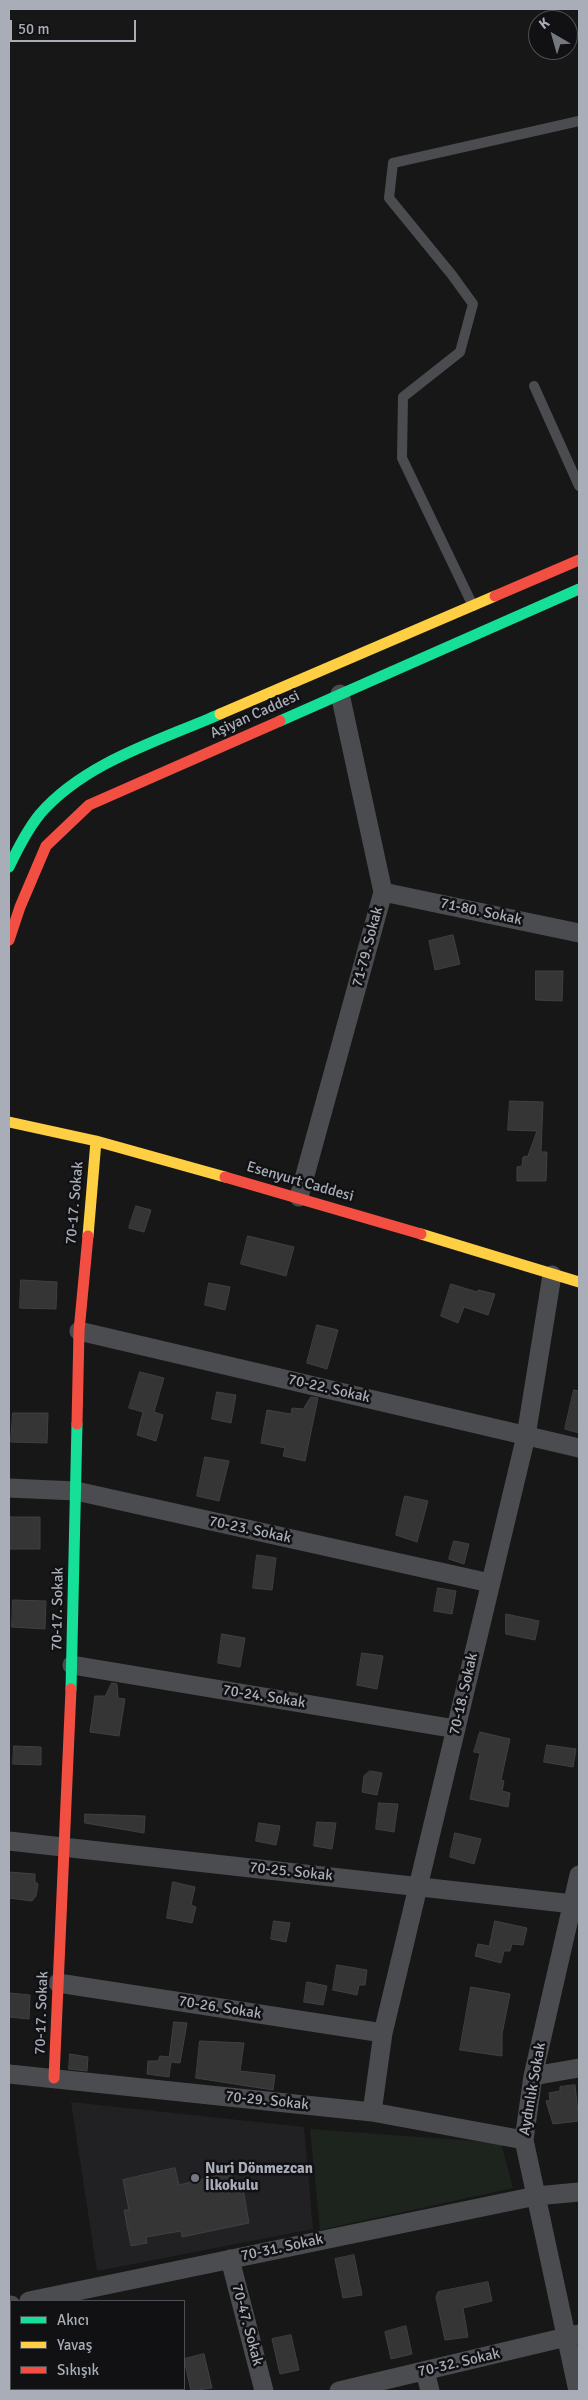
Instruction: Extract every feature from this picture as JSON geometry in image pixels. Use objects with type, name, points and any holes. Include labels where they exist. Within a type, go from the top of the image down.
[{"type":"street","name":"Aşiyan Caddesi","points":[[9,867],[30,825],[51,800],[86,774],[116,759],[579,560]]},
{"type":"street","name":"Aşiyan Caddesi","points":[[9,940],[20,907],[46,846],[90,805],[579,589]]},
{"type":"street","name":"71-79. Sokak","points":[[299,1197],[383,892],[340,694]]},
{"type":"street","name":"71-80. Sokak","points":[[383,892],[579,933]]},
{"type":"street","name":"Esenyurt Caddesi","points":[[9,1122],[96,1141],[299,1197],[579,1282]]},
{"type":"street","name":"70-17. Sokak","points":[[54,2078],[72,1665],[79,1331],[96,1141]]},
{"type":"street","name":"70-18. Sokak","points":[[372,2112],[383,2033],[526,1436],[552,1275]]},
{"type":"street","name":"70-22. Sokak","points":[[79,1331],[579,1448]]},
{"type":"street","name":"70-23. Sokak","points":[[9,1488],[76,1491],[490,1583]]},
{"type":"street","name":"70-24. Sokak","points":[[72,1665],[456,1729]]},
{"type":"street","name":"70-25. Sokak","points":[[9,1841],[572,1904]]},
{"type":"street","name":"Aydınlık Sokak","points":[[578,2391],[573,2336],[536,2196],[524,2140],[534,2076],[579,1875]]},
{"type":"street","name":"70-26. Sokak","points":[[58,1983],[383,2033]]},
{"type":"street","points":[[534,2076],[579,2068]]},
{"type":"street","name":"70-29. Sokak","points":[[9,2074],[372,2112],[524,2140]]},
{"type":"street","points":[[536,2196],[579,2192]]},
{"type":"street","name":"70-31. Sokak","points":[[34,2300],[536,2196]]},
{"type":"street","name":"70-47. Sokak","points":[[230,2259],[264,2391]]},
{"type":"street","name":"70-32. Sokak","points":[[339,2391],[573,2336]]},
{"type":"street","points":[[425,2371],[430,2391]]},
{"type":"lane","points":[[472,606],[402,458],[404,397],[460,352],[473,304],[452,275],[389,198],[393,163],[579,121]]},
{"type":"lane","points":[[534,386],[579,486]]},
{"type":"shaded area","name":"Nuri Dönmezcan İlkokulu","points":[[71,2102],[304,2127],[313,2229],[97,2271]]},
{"type":"shaded area","points":[[310,2129],[501,2143],[513,2188],[320,2230]]},
{"type":"building","points":[[453,935],[460,964],[435,970],[429,941]]},
{"type":"building","points":[[536,971],[563,971],[562,1001],[536,1000]]},
{"type":"building","points":[[510,1101],[543,1102],[541,1152],[547,1152],[546,1181],[517,1181],[517,1167],[522,1166],[523,1157],[528,1156],[537,1131],[508,1130]]},
{"type":"building","points":[[136,1206],[151,1210],[144,1232],[129,1228]]},
{"type":"building","points":[[248,1236],[294,1247],[286,1276],[241,1264]]},
{"type":"building","points":[[21,1280],[57,1282],[56,1309],[20,1308]]},
{"type":"building","points":[[209,1283],[230,1287],[225,1310],[205,1305]]},
{"type":"building","points":[[451,1284],[477,1292],[478,1290],[495,1294],[488,1315],[464,1307],[458,1323],[441,1316]]},
{"type":"building","points":[[317,1325],[338,1330],[327,1369],[307,1363]]},
{"type":"building","points":[[140,1372],[164,1378],[154,1412],[163,1415],[156,1441],[137,1435],[143,1412],[129,1408]]},
{"type":"building","points":[[574,1390],[579,1391],[579,1433],[565,1429]]},
{"type":"building","points":[[217,1392],[236,1395],[231,1423],[212,1419]]},
{"type":"building","points":[[311,1397],[318,1398],[305,1461],[283,1456],[285,1448],[261,1443],[267,1410],[291,1414],[292,1408],[303,1409]]},
{"type":"building","points":[[13,1413],[48,1413],[47,1443],[11,1442]]},
{"type":"building","points":[[205,1457],[229,1461],[219,1501],[197,1496]]},
{"type":"building","points":[[405,1496],[428,1501],[417,1542],[396,1535]]},
{"type":"building","points":[[9,1517],[40,1517],[40,1549],[9,1549]]},
{"type":"building","points":[[454,1541],[469,1544],[464,1564],[449,1559]]},
{"type":"building","points":[[257,1555],[276,1558],[272,1590],[253,1588]]},
{"type":"building","points":[[438,1588],[456,1591],[452,1614],[434,1611]]},
{"type":"building","points":[[13,1600],[46,1601],[45,1629],[12,1627]]},
{"type":"building","points":[[506,1614],[539,1621],[535,1640],[506,1634]]},
{"type":"building","points":[[222,1634],[245,1638],[240,1667],[218,1663]]},
{"type":"building","points":[[362,1653],[383,1656],[377,1689],[357,1685]]},
{"type":"building","points":[[112,1683],[117,1684],[118,1698],[125,1699],[119,1736],[90,1732],[95,1696],[105,1696]]},
{"type":"building","points":[[480,1732],[510,1739],[501,1780],[504,1781],[502,1791],[510,1793],[508,1807],[470,1799],[480,1753],[474,1752]]},
{"type":"building","points":[[547,1745],[576,1749],[573,1767],[544,1762]]},
{"type":"building","points":[[14,1746],[41,1747],[41,1765],[13,1764]]},
{"type":"building","points":[[370,1771],[382,1773],[377,1795],[362,1792],[364,1776]]},
{"type":"building","points":[[379,1803],[398,1804],[394,1832],[376,1829]]},
{"type":"building","points":[[85,1814],[145,1816],[144,1833],[85,1823]]},
{"type":"building","points":[[317,1822],[336,1823],[332,1849],[314,1846]]},
{"type":"building","points":[[259,1823],[280,1826],[276,1845],[256,1841]]},
{"type":"building","points":[[455,1833],[481,1839],[474,1864],[450,1857]]},
{"type":"building","points":[[9,1872],[35,1874],[35,1882],[38,1884],[36,1896],[32,1901],[9,1898]]},
{"type":"building","points":[[173,1882],[195,1887],[191,1905],[196,1907],[192,1923],[167,1918]]},
{"type":"building","points":[[274,1921],[290,1923],[286,1942],[271,1939]]},
{"type":"building","points":[[495,1921],[527,1928],[523,1945],[512,1944],[510,1951],[504,1951],[501,1963],[475,1956],[478,1944],[489,1946]]},
{"type":"building","points":[[337,1965],[367,1970],[365,1985],[359,1985],[357,1995],[333,1990]]},
{"type":"building","points":[[307,1982],[327,1986],[323,2005],[304,2002]]},
{"type":"building","points":[[471,1987],[510,1994],[502,2034],[502,2056],[460,2050]]},
{"type":"building","points":[[9,1993],[30,1995],[29,2019],[9,2017]]},
{"type":"building","points":[[174,2022],[187,2023],[180,2063],[171,2062],[169,2077],[147,2074],[148,2061],[158,2061],[160,2056],[169,2057]]},
{"type":"building","points":[[200,2041],[244,2043],[240,2071],[275,2075],[273,2090],[196,2078]]},
{"type":"building","points":[[70,2054],[88,2057],[87,2071],[69,2069]]},
{"type":"building","points":[[575,2085],[579,2121],[553,2124],[546,2101],[550,2100],[549,2093],[560,2091],[560,2087]]},
{"type":"building","points":[[175,2168],[179,2185],[231,2172],[235,2190],[243,2189],[249,2223],[182,2237],[181,2231],[146,2237],[147,2243],[131,2246],[124,2210],[129,2210],[123,2180]]},
{"type":"building","points":[[354,2255],[362,2295],[343,2298],[335,2259]]},
{"type":"building","points":[[488,2282],[492,2301],[463,2308],[468,2337],[445,2340],[436,2297],[438,2292]]},
{"type":"building","points":[[406,2326],[412,2354],[391,2359],[385,2332]]},
{"type":"building","points":[[291,2335],[299,2370],[280,2374],[272,2339]]},
{"type":"building","points":[[204,2354],[212,2388],[191,2391],[185,2359]]},
{"type":"traffic: fast","points":[[280,721],[579,589]]},
{"type":"traffic: fast","points":[[9,867],[23,839],[40,814],[58,796],[79,780],[124,755],[220,714]]},
{"type":"traffic: fast","points":[[71,1689],[77,1424]]},
{"type":"traffic: slow","points":[[220,714],[495,596]]},
{"type":"traffic: slow","points":[[9,1122],[96,1141],[225,1177]]},
{"type":"traffic: slow","points":[[88,1236],[96,1141]]},
{"type":"traffic: slow","points":[[421,1234],[579,1282]]},
{"type":"traffic: jam","points":[[495,596],[579,560]]},
{"type":"traffic: jam","points":[[9,940],[20,907],[46,846],[89,805],[280,721]]},
{"type":"traffic: jam","points":[[225,1177],[421,1234]]},
{"type":"traffic: jam","points":[[77,1424],[79,1331],[88,1236]]},
{"type":"traffic: jam","points":[[54,2078],[71,1689]]},
{"type":"place","name":"Nuri Dönmezcan İlkokulu","points":[[195,2178]]}]
